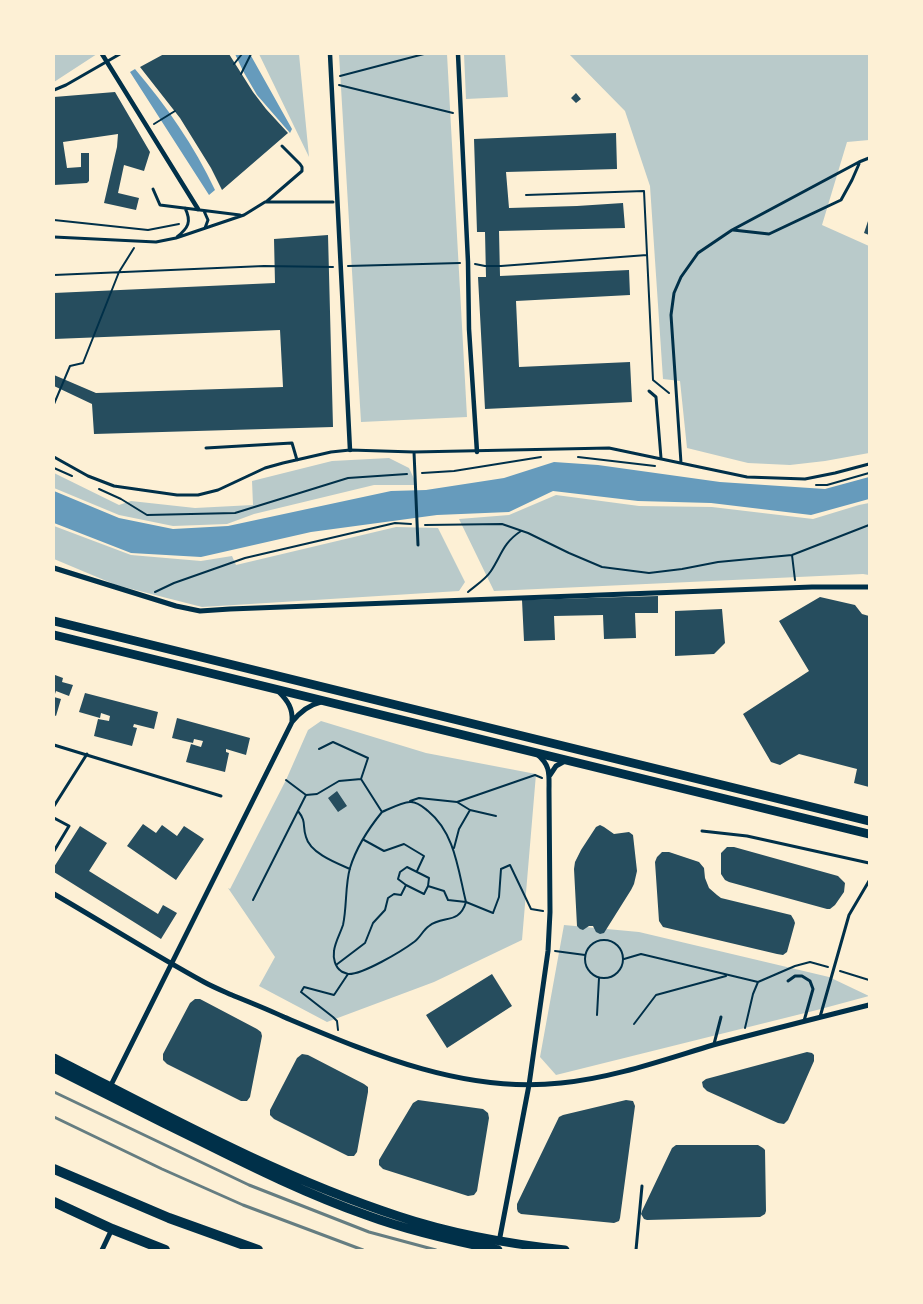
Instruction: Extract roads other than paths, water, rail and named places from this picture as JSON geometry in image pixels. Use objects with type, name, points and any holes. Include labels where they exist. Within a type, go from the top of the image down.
[{"type":"main road","points":[[54,621],[869,821]]},
{"type":"main road","points":[[54,635],[869,834]]},
{"type":"main road","points":[[54,1058],[108,1090]]},
{"type":"main road","points":[[54,1068],[108,1090],[337,1194],[399,1216],[466,1235],[498,1247],[535,1247],[565,1250]]},
{"type":"main road","points":[[54,1169],[169,1218],[258,1250]]},
{"type":"main road","points":[[54,1202],[112,1229],[165,1250]]},
{"type":"street","points":[[102,54],[201,210]]},
{"type":"street","points":[[330,54],[350,450]]},
{"type":"street","points":[[458,54],[468,262],[469,329],[477,452]]},
{"type":"street","points":[[54,568],[144,597],[200,611],[812,587],[869,587]]},
{"type":"street","points":[[277,690],[290,706],[293,714],[292,722]]},
{"type":"street","points":[[108,1090],[292,722],[306,708],[324,701]]},
{"type":"street","points":[[498,1247],[529,1085],[548,951],[550,912],[548,790],[550,775],[546,763],[535,752]]},
{"type":"street","points":[[550,775],[556,766],[566,760]]},
{"type":"street","points":[[54,894],[206,984],[340,1040],[426,1070],[452,1077],[494,1084],[560,1084],[619,1073],[743,1037],[869,1005]]},
{"type":"street","points":[[102,1250],[112,1229]]},
{"type":"lane","points":[[54,90],[120,54]]},
{"type":"lane","points":[[54,237],[156,242],[176,238],[244,215],[265,202],[302,171],[300,164],[282,146]]},
{"type":"lane","points":[[681,463],[670,315],[674,293],[681,277],[698,253],[732,230],[869,158]]},
{"type":"lane","points":[[732,230],[768,234],[841,200],[859,162]]},
{"type":"lane","points":[[154,189],[160,205],[244,215]]},
{"type":"lane","points":[[265,202],[333,202]]},
{"type":"lane","points":[[176,238],[184,231],[188,223],[185,208]]},
{"type":"lane","points":[[201,210],[208,220],[204,228]]},
{"type":"lane","points":[[649,391],[656,397],[660,458]]},
{"type":"lane","points":[[206,448],[292,443],[296,460]]},
{"type":"lane","points":[[54,458],[88,476],[114,486],[177,496],[198,495],[218,490],[265,468],[331,452],[350,450],[477,452],[609,448],[747,477],[805,479],[869,464]]},
{"type":"lane","points":[[414,452],[418,545]]},
{"type":"lane","points":[[54,745],[221,796]]},
{"type":"lane","points":[[54,806],[87,754]]},
{"type":"lane","points":[[54,818],[69,826],[54,851]]},
{"type":"lane","points":[[702,831],[748,836],[869,864]]},
{"type":"lane","points":[[819,1018],[849,915],[869,881]]},
{"type":"lane","points":[[788,981],[795,976],[802,976],[810,981],[813,989],[804,1022]]},
{"type":"lane","points":[[714,1045],[721,1017]]},
{"type":"lane","points":[[636,1250],[642,1186]]},
{"type":"water","points":[[235,54],[250,54],[292,129],[290,133],[257,95]]},
{"type":"water","points":[[135,69],[169,112],[198,157],[215,190],[209,195],[130,72]]},
{"type":"water","points":[[554,462],[598,465],[720,482],[825,489],[869,477],[869,499],[811,515],[711,503],[638,501],[553,491],[509,512],[437,515],[311,532],[201,557],[131,553],[54,523],[54,491],[119,518],[173,529],[228,526],[391,491],[426,490],[504,478]]},
{"type":"railway","points":[[54,1092],[249,1185],[369,1232],[436,1250]]},
{"type":"railway","points":[[54,1117],[162,1169],[243,1205],[363,1250]]}]
